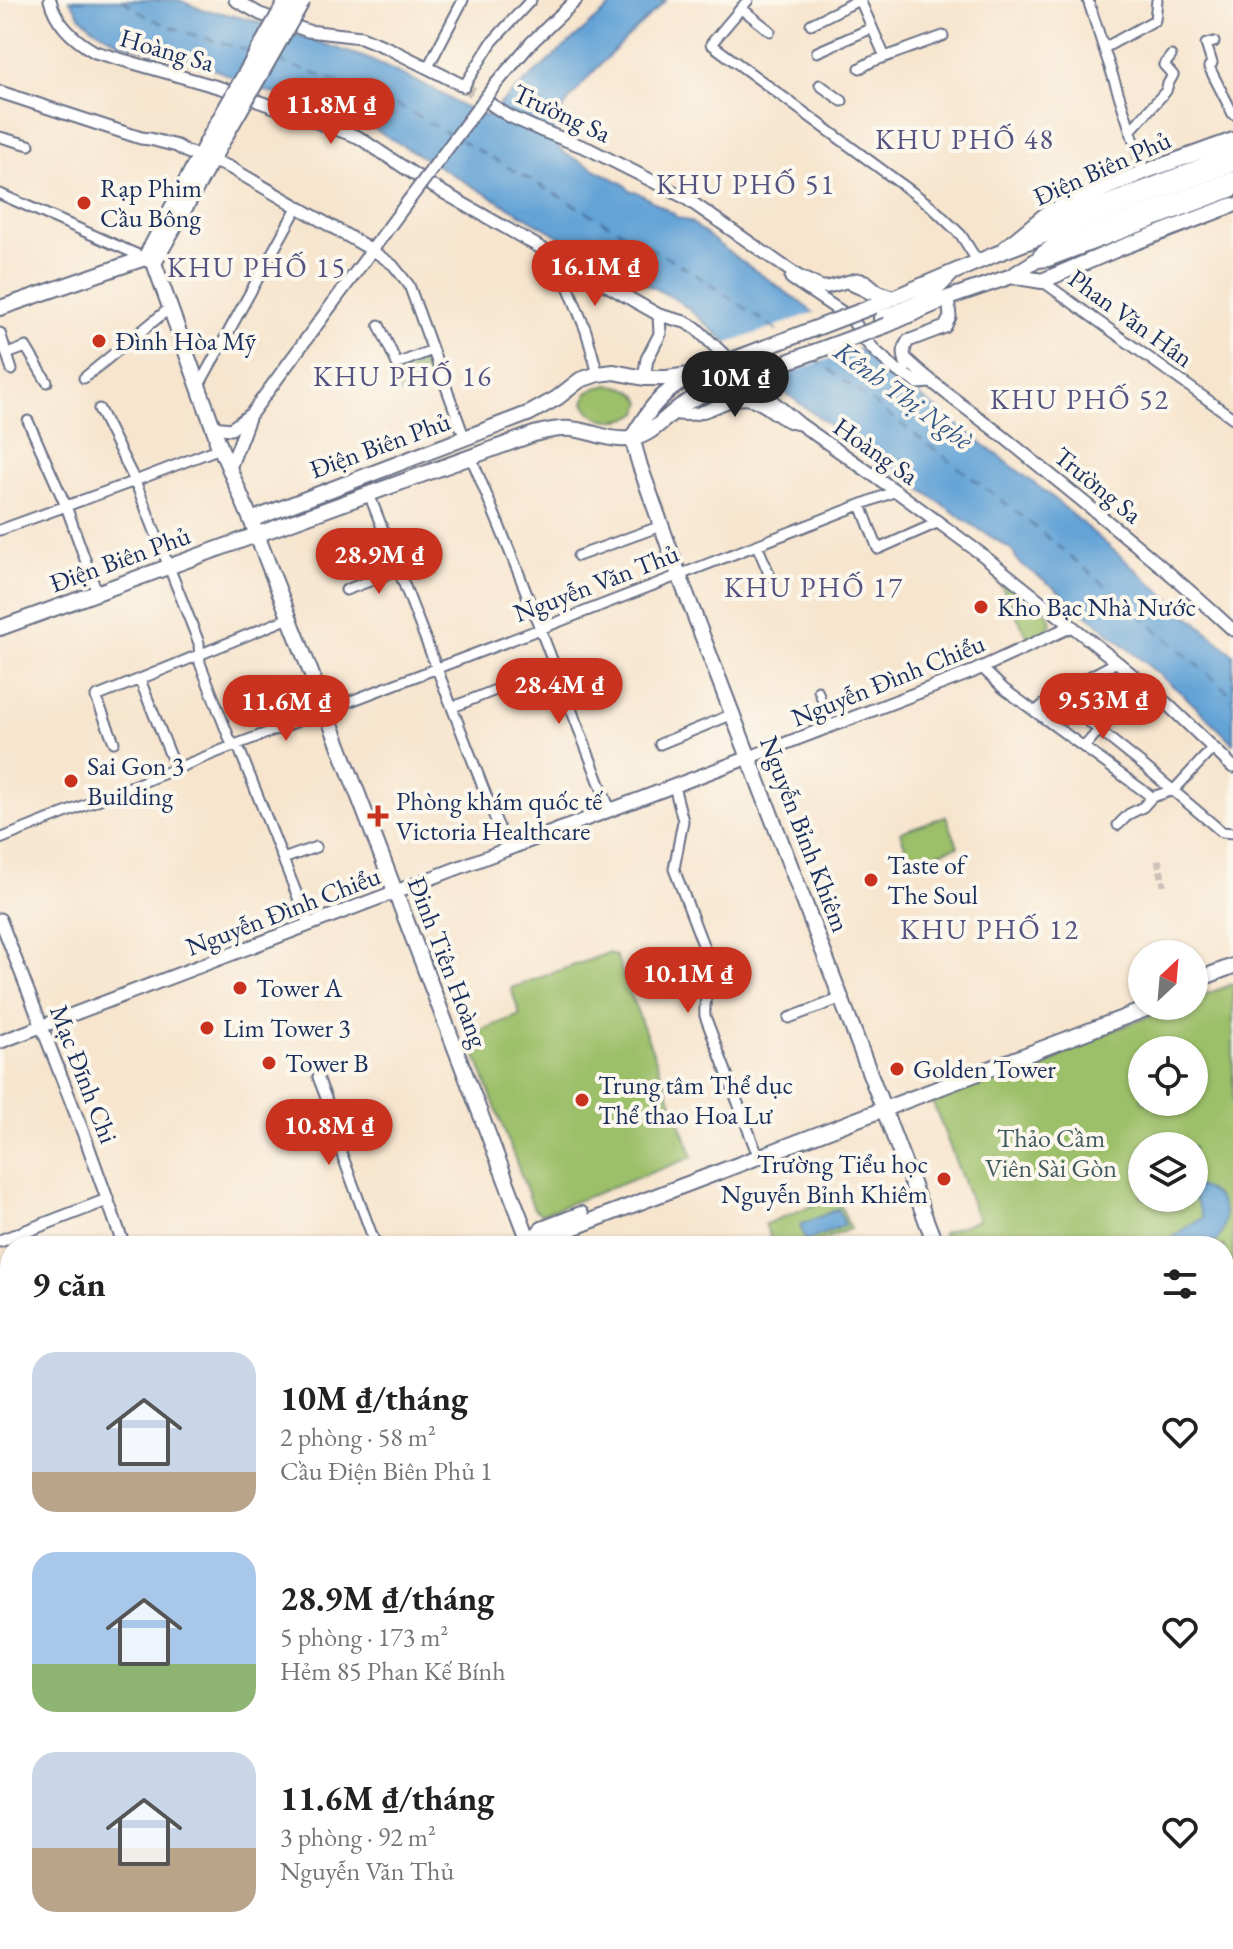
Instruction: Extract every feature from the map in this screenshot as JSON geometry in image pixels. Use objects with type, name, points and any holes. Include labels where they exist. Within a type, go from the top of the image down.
[{"type":"main road","points":[[0,308],[150,260],[206,159],[287,0]]},
{"type":"main road","points":[[221,130],[303,0]]},
{"type":"main road","name":"Điện Biên Phủ","points":[[999,254],[1049,212],[1144,172],[1233,140]]},
{"type":"main road","name":"Điện Biên Phủ","points":[[1024,244],[1050,225],[1233,154]]},
{"type":"main road","name":"Điện Biên Phủ","points":[[880,313],[896,298],[978,262],[1233,164]]},
{"type":"main road","name":"Điện Biên Phủ","points":[[880,313],[948,298],[1012,276],[1051,248],[1233,179]]},
{"type":"main road","name":"Điện Biên Phủ","points":[[1037,260],[1048,259],[1233,189]]},
{"type":"main road","points":[[1042,281],[1233,205]]},
{"type":"main road","name":"Đinh Tiên Hoàng","points":[[150,260],[171,307],[213,427],[326,711],[523,1236]]},
{"type":"main road","points":[[632,438],[656,401],[709,376],[880,313],[918,304],[951,274]]},
{"type":"main road","name":"Điện Biên Phủ","points":[[1012,276],[1042,281]]},
{"type":"main road","points":[[598,374],[622,372],[644,378],[709,376],[880,313]]},
{"type":"main road","name":"Ðiện Biên Phủ","points":[[251,520],[540,409],[580,380],[598,374]]},
{"type":"main road","points":[[632,438],[647,433],[692,399],[709,376]]},
{"type":"main road","name":"Ðiện Biên Phủ","points":[[257,535],[534,434],[554,429],[580,430],[613,439],[632,438]]},
{"type":"main road","name":"Nguyễn Bỉnh Khiêm","points":[[632,438],[679,575],[932,1236]]},
{"type":"main road","points":[[279,509],[279,518],[285,524]]},
{"type":"main road","name":"Điện Biên Phủ","points":[[0,628],[257,535]]},
{"type":"main road","name":"Nguyễn Đình Chiểu","points":[[0,1042],[750,757]]},
{"type":"main road","points":[[1208,976],[1233,966]]},
{"type":"main road","points":[[1208,986],[1233,976]]},
{"type":"main road","points":[[1060,1037],[1128,1007]]},
{"type":"main road","points":[[535,1236],[542,1229],[642,1196],[1060,1037],[1128,1015]]},
{"type":"street","name":"Hoàng Sa","points":[[50,0],[58,21],[80,43],[95,52],[221,88],[358,137],[432,186],[659,315],[696,328],[800,424],[980,553],[1166,703],[1233,767]]},
{"type":"street","points":[[235,0],[260,14],[308,31],[361,37],[464,86],[492,42],[531,0]]},
{"type":"street","points":[[428,67],[463,0]]},
{"type":"street","points":[[230,468],[251,414],[372,250],[495,85],[531,43],[576,0]]},
{"type":"street","points":[[811,24],[860,0],[885,57]]},
{"type":"street","points":[[1088,0],[1144,172]]},
{"type":"street","points":[[1104,48],[1155,20],[1157,0]]},
{"type":"street","points":[[770,31],[745,4],[711,44],[931,206],[961,235],[978,262]]},
{"type":"street","points":[[817,52],[872,28]]},
{"type":"street","points":[[860,68],[943,36]]},
{"type":"street","points":[[1214,42],[1206,44],[1212,63],[1209,67],[1233,114]]},
{"type":"street","points":[[1130,131],[1166,91],[1173,75],[1164,65],[1171,56]]},
{"type":"street","points":[[820,85],[842,101]]},
{"type":"street","points":[[1,94],[141,138],[149,144],[206,159],[251,179],[393,265],[409,285],[465,439]]},
{"type":"street","name":"Trường Sa","points":[[492,105],[530,126],[575,144],[684,197],[781,264],[796,282],[852,319],[866,341],[898,371],[918,383],[930,382]]},
{"type":"street","points":[[0,137],[29,145]]},
{"type":"street","points":[[0,194],[150,260]]},
{"type":"street","points":[[198,387],[298,206]]},
{"type":"street","points":[[556,255],[586,331],[598,374]]},
{"type":"street","points":[[781,264],[822,287],[857,279],[896,298]]},
{"type":"street","name":"Phan Văn Hân","points":[[1042,281],[1233,418]]},
{"type":"street","points":[[848,282],[874,294],[880,313]]},
{"type":"street","points":[[904,364],[903,350],[908,341],[945,327],[950,317],[948,298]]},
{"type":"street","points":[[84,378],[171,307]]},
{"type":"street","points":[[644,378],[647,359],[660,334],[659,315]]},
{"type":"street","points":[[379,325],[397,364],[432,350]]},
{"type":"street","points":[[0,333],[12,370]]},
{"type":"street","points":[[7,354],[26,347],[47,382]]},
{"type":"street","name":"Trường Sa","points":[[888,362],[904,364],[994,430],[1132,541],[1233,630]]},
{"type":"street","points":[[672,413],[689,415],[749,399],[785,421],[800,424]]},
{"type":"street","points":[[99,409],[135,481],[199,643],[200,663],[230,740],[240,751],[309,925]]},
{"type":"street","points":[[213,427],[231,429],[251,414]]},
{"type":"street","points":[[28,421],[66,506],[97,593]]},
{"type":"street","name":"Đinh Tiên Hoàng","points":[[135,481],[215,450],[213,427]]},
{"type":"street","points":[[471,457],[610,810]]},
{"type":"street","points":[[0,530],[135,481]]},
{"type":"street","name":"Nguyễn Văn Thủ","points":[[0,839],[235,745],[896,491]]},
{"type":"street","points":[[369,494],[507,849]]},
{"type":"street","points":[[861,505],[878,549],[937,523]]},
{"type":"street","points":[[578,556],[661,526]]},
{"type":"street","points":[[757,545],[770,576]]},
{"type":"street","points":[[346,590],[399,570]]},
{"type":"street","points":[[114,742],[96,697],[289,618]]},
{"type":"street","name":"Nguyễn Đình Chiểu","points":[[750,757],[981,667],[1072,626]]},
{"type":"street","points":[[1035,712],[1055,695],[1117,662]]},
{"type":"street","points":[[981,667],[1004,689],[1152,797]]},
{"type":"street","points":[[140,680],[176,769]]},
{"type":"street","points":[[453,707],[513,683]]},
{"type":"street","points":[[818,690],[831,727]]},
{"type":"street","points":[[1055,695],[1222,832],[1233,833]]},
{"type":"street","points":[[660,744],[733,714]]},
{"type":"street","points":[[1084,747],[1099,730]]},
{"type":"street","points":[[1118,825],[1152,797],[1174,790],[1213,748]]},
{"type":"street","points":[[1115,770],[1129,754]]},
{"type":"street","points":[[674,786],[683,821],[674,869],[710,963],[705,1016],[756,1152]]},
{"type":"street","points":[[283,859],[316,847]]},
{"type":"street","name":"Mạc Đĩnh Chi","points":[[0,919],[120,1236]]},
{"type":"street","points":[[789,1018],[842,998]]},
{"type":"street","points":[[318,1077],[329,1106],[325,1109],[372,1236]]},
{"type":"street","points":[[13,1236],[107,1200]]},
{"type":"green space","points":[[426,358],[432,379],[430,383],[398,395],[397,392],[410,381],[394,380],[392,372]]},
{"type":"green space","points":[[609,385],[624,387],[636,394],[642,402],[639,412],[625,419],[609,420],[588,410],[584,403],[587,393]]},
{"type":"green space","points":[[993,570],[1049,615],[1051,623],[1044,636],[1030,641]]},
{"type":"green space","points":[[946,816],[958,846],[911,863],[900,832]]},
{"type":"green space","name":"Trung tâm Thể dục Thể thao Hoa Lư","points":[[608,953],[616,956],[693,1157],[542,1214],[534,1209],[468,1035],[520,1015],[511,988]]},
{"type":"green space","name":"Thảo Cầm Viên Sài Gòn","points":[[1233,984],[1233,1236],[943,1236],[942,1233],[978,1220],[932,1100],[1141,1020],[1208,1020],[1208,994]]},
{"type":"green space","points":[[837,1196],[850,1229],[832,1236],[770,1236],[765,1224]]},
{"type":"water","name":"Kênh Thị Nghè","points":[[70,0],[179,0],[205,11],[255,21],[366,58],[486,116],[618,0],[666,0],[572,97],[555,126],[554,138],[559,147],[564,153],[622,183],[676,217],[691,222],[800,302],[1051,496],[1233,654],[1233,743],[1186,697],[1054,587],[1019,563],[1012,550],[911,480],[902,480],[773,384],[688,308],[670,296],[614,268],[349,112],[336,113],[266,91],[216,70],[116,41],[92,27]]},
{"type":"water","points":[[1208,1191],[1223,1208],[1220,1236],[1175,1236],[1189,1225],[1203,1218],[1201,1212],[1208,1212]]},
{"type":"water","points":[[838,1209],[845,1225],[818,1236],[804,1236],[800,1225]]},
{"type":"pier","points":[[818,311],[862,347],[765,382],[723,345]]},
{"type":"ferry route","points":[[124,0],[166,25],[249,51]]},
{"type":"ferry route","points":[[278,61],[371,93],[451,135]]},
{"type":"ferry route","points":[[460,140],[689,270],[784,335]]},
{"type":"ferry route","points":[[814,358],[1013,509],[1233,696]]},
{"type":"tunnel","points":[[464,86],[491,105]]},
{"type":"tunnel","points":[[1158,860],[1164,885]]},
{"type":"place","name":"Rạp Phim Cầu Bông","points":[[84,203]]},
{"type":"place","name":"Đình Hòa Mỹ","points":[[99,341]]},
{"type":"place","name":"Kho Bạc Nhà Nước","points":[[981,607]]},
{"type":"place","name":"Sai Gon 3 Building","points":[[71,781]]},
{"type":"place","name":"Phòng khám quốc tế Victoria Healthcare","points":[[378,816]]},
{"type":"place","name":"Taste of The Soul","points":[[871,880]]},
{"type":"place","name":"Tower A","points":[[240,988]]},
{"type":"place","name":"Lim Tower 3","points":[[207,1028]]},
{"type":"place","name":"Tower B","points":[[269,1063]]},
{"type":"place","name":"Golden Tower","points":[[897,1069]]},
{"type":"place","name":"Trung tâm Thể dục Thể thao Hoa Lư","points":[[582,1100]]},
{"type":"place","name":"Trường Tiểu học Nguyễn Bỉnh Khiêm","points":[[944,1179]]},
{"type":"district","name":"KHU PHỐ 48","points":[[965,139]]},
{"type":"district","name":"KHU PHỐ 51","points":[[746,184]]},
{"type":"district","name":"KHU PHỐ 15","points":[[257,267]]},
{"type":"district","name":"KHU PHỐ 16","points":[[403,376]]},
{"type":"district","name":"KHU PHỐ 52","points":[[1080,399]]},
{"type":"district","name":"KHU PHỐ 17","points":[[814,587]]},
{"type":"district","name":"KHU PHỐ 12","points":[[990,929]]}]
